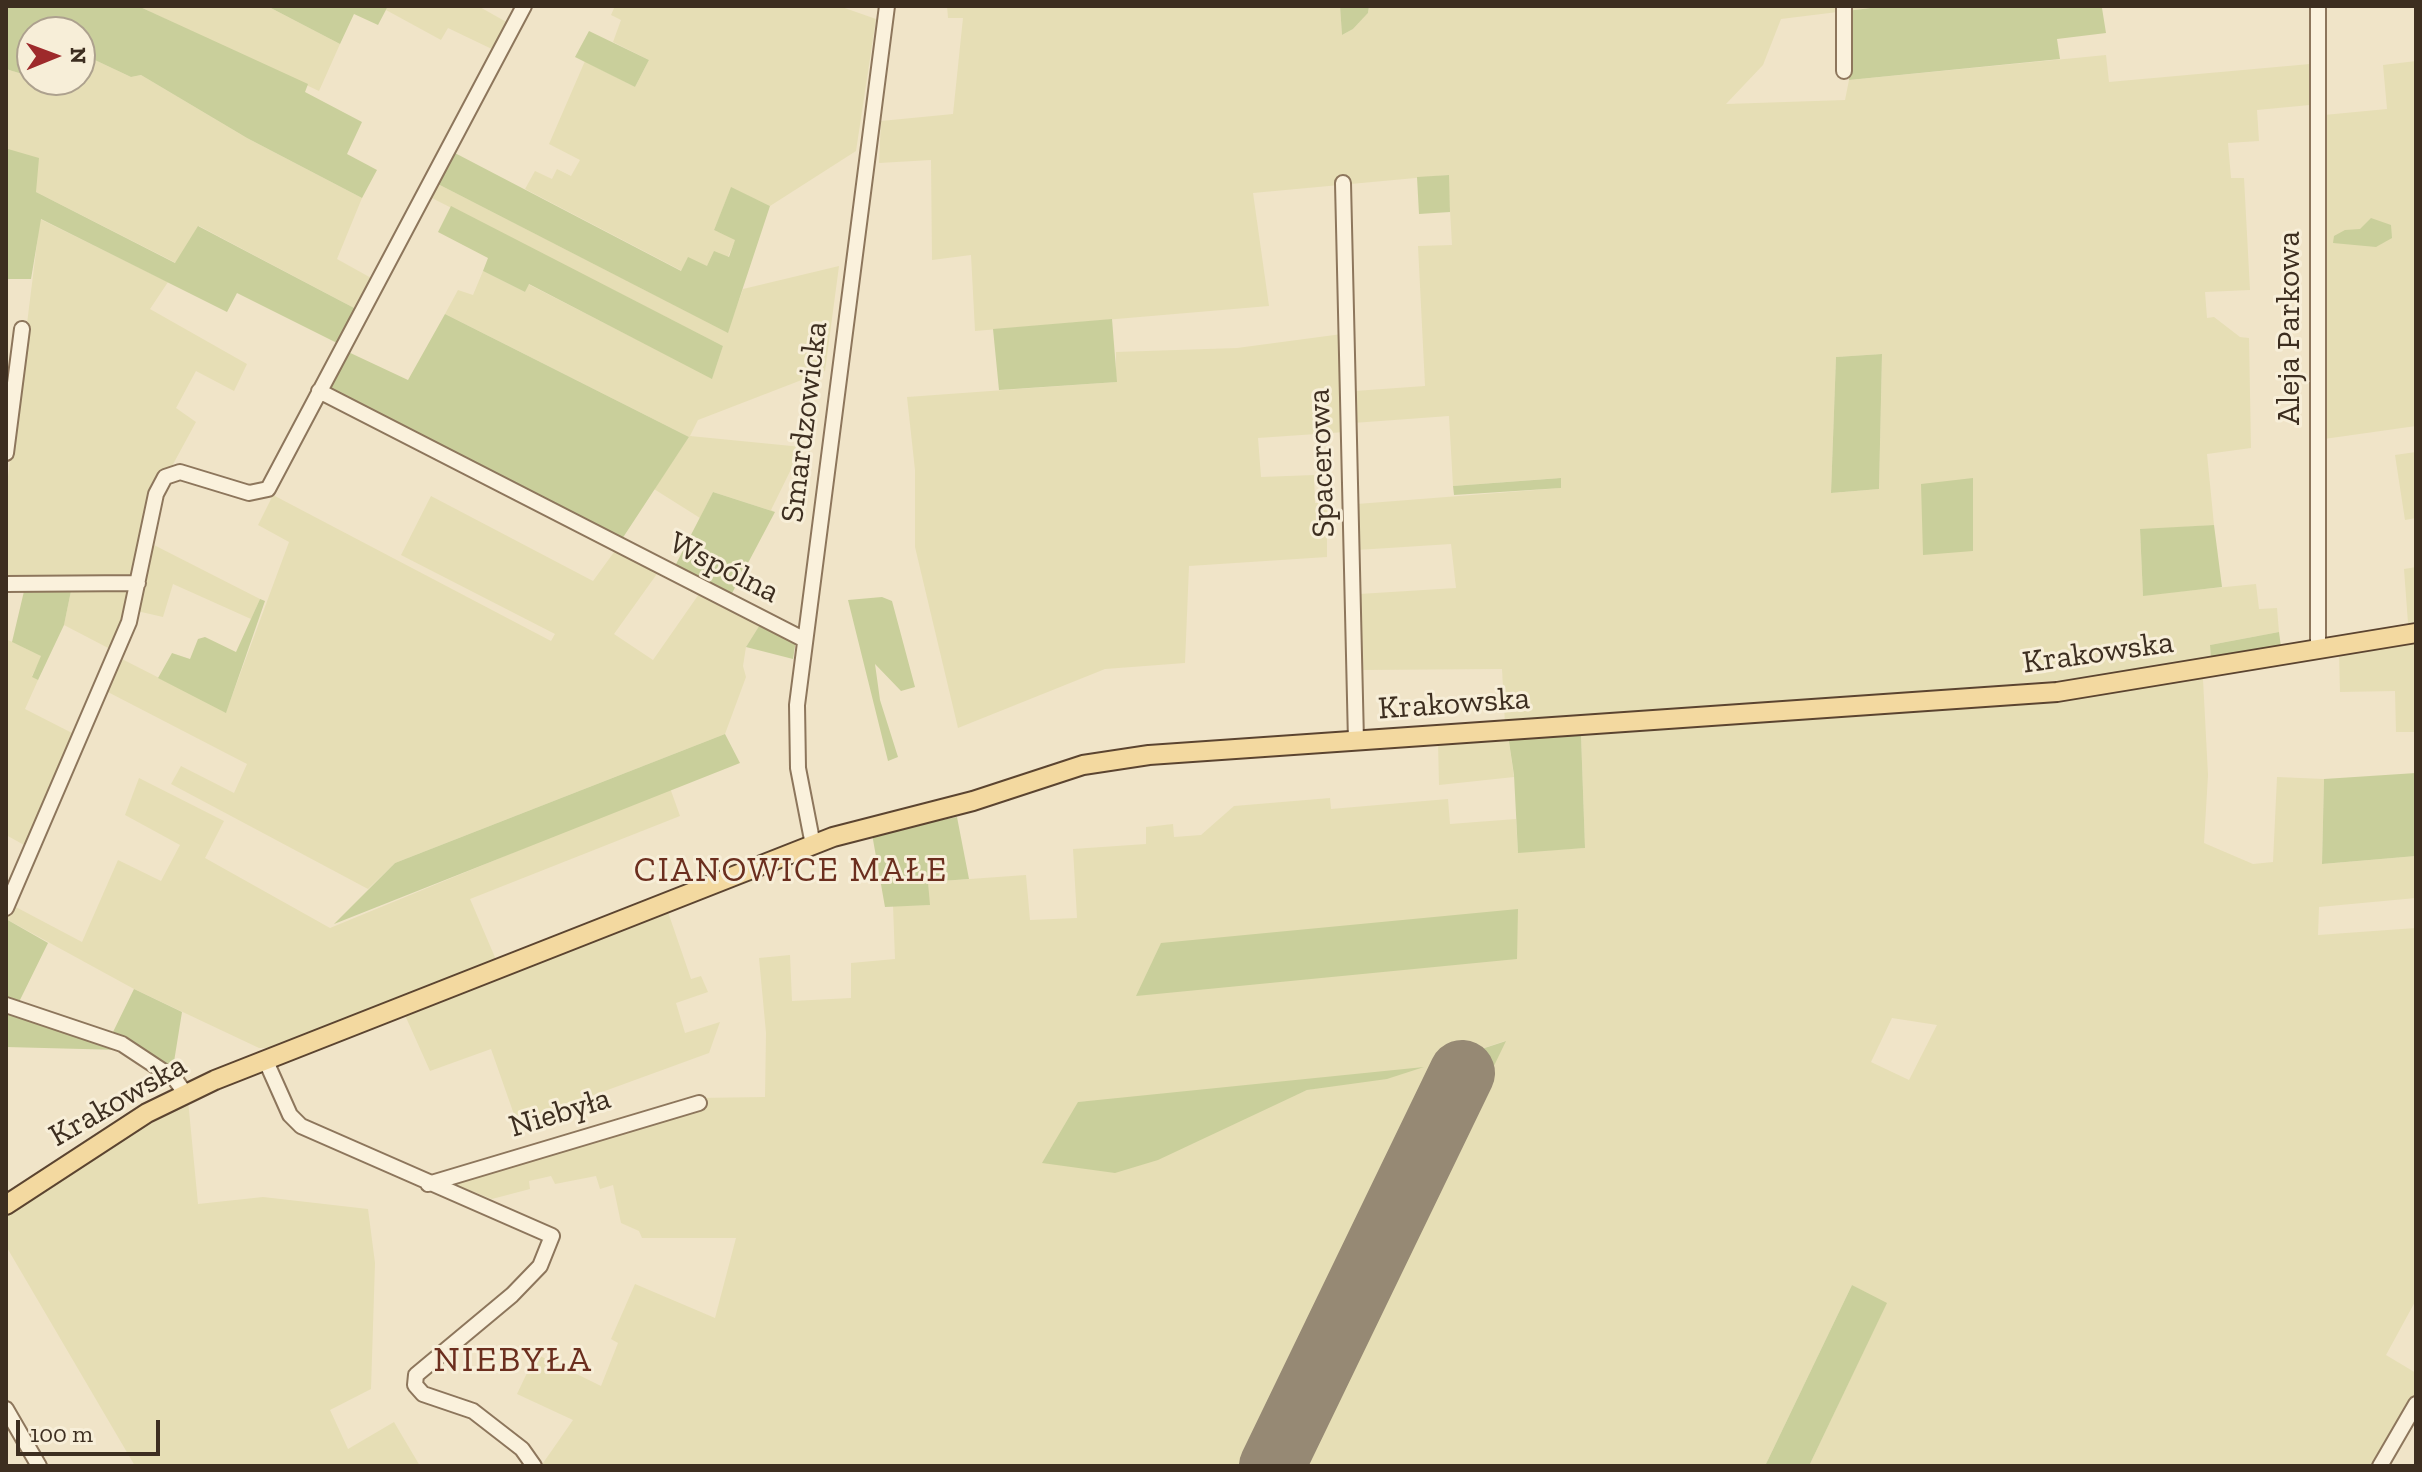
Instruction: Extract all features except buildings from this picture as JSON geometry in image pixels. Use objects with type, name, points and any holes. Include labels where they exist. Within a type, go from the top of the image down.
[{"type":"main road","name":"Krakowska","points":[[6,1205],[147,1113],[265,1059],[813,845],[870,825],[963,804],[1083,765],[1149,755],[2057,692],[2416,633]]},
{"type":"street","points":[[6,908],[129,622],[156,494],[165,477],[180,472],[249,493],[268,489],[524,6]]},
{"type":"street","name":"Smardzowicka","points":[[813,845],[801,792],[796,739],[805,640],[887,6]]},
{"type":"street","points":[[1844,6],[1844,71]]},
{"type":"street","name":"Aleja Parkowa","points":[[2318,6],[2318,649]]},
{"type":"street","name":"Spacerowa","points":[[1343,183],[1356,741]]},
{"type":"street","points":[[6,453],[22,329]]},
{"type":"street","name":"Wspólna","points":[[319,391],[805,640]]},
{"type":"street","points":[[6,584],[138,583]]},
{"type":"street","points":[[6,1005],[122,1044],[175,1079],[185,1093]]},
{"type":"street","points":[[265,1059],[296,1123],[530,1223],[552,1236],[540,1266],[512,1295],[416,1375],[416,1389],[473,1411],[522,1449],[534,1466]]},
{"type":"street","name":"Niebyła","points":[[432,1181],[699,1103]]},
{"type":"street","points":[[2380,1466],[2416,1404]]},
{"type":"street","points":[[6,1409],[39,1466]]},
{"type":"shaded area","points":[[138,6],[267,6],[340,44],[319,91]]},
{"type":"shaded area","points":[[388,6],[478,6],[510,24],[496,51],[448,28],[441,40],[386,10]]},
{"type":"shaded area","points":[[615,6],[839,6],[876,19],[856,151],[770,206],[731,188],[714,230],[736,239],[728,257],[707,267],[682,271],[525,189],[535,171],[552,179],[557,169],[571,176],[580,160],[549,144],[585,61],[635,87],[649,60],[613,42],[621,20],[611,15]]},
{"type":"shaded area","points":[[947,6],[1340,6],[1342,35],[1353,29],[1368,13],[1369,6],[1886,6],[1781,19],[1763,65],[1726,104],[1845,100],[1849,80],[2106,55],[2109,82],[2310,64],[2310,105],[2257,110],[2259,141],[2228,143],[2231,178],[2244,178],[2250,290],[2205,292],[2207,318],[2214,317],[2240,337],[2249,338],[2251,448],[2207,454],[2214,525],[2140,530],[2143,595],[2256,584],[2259,609],[2277,608],[2279,632],[2210,645],[2211,659],[2063,680],[1505,724],[1502,669],[1361,670],[1359,594],[1456,588],[1451,544],[1357,550],[1357,504],[1561,488],[1560,478],[1453,486],[1449,416],[1353,423],[1355,391],[1425,386],[1418,246],[1452,245],[1448,175],[1253,193],[1269,306],[975,331],[971,255],[932,260],[931,160],[879,163],[881,121],[953,114],[963,18],[948,18]],"holes":[[[1882,354],[1879,489],[1831,493],[1836,357]]]},
{"type":"shaded area","points":[[96,61],[131,77],[141,75],[247,138],[362,198],[337,259],[373,279],[356,309],[199,226],[176,263],[36,192],[8,149],[6,163],[6,69],[16,72],[16,96],[96,96]]},
{"type":"shaded area","points":[[2416,61],[2416,426],[2324,439],[2324,115],[2387,109],[2383,65]]},
{"type":"shaded area","points":[[436,183],[727,332],[743,289],[839,266],[825,371],[698,420],[690,436],[802,447],[771,510],[775,512],[713,492],[700,518],[654,489],[689,437],[445,314],[458,290],[473,295],[483,271],[525,292],[528,284],[712,378],[723,346],[428,196]]},
{"type":"shaded area","points":[[40,219],[168,282],[150,309],[247,364],[234,391],[196,371],[176,408],[196,422],[171,468],[136,575],[125,580],[6,580],[6,493]]},
{"type":"shaded area","points":[[1342,334],[1345,432],[1258,438],[1261,477],[1314,475],[1315,503],[1327,503],[1327,557],[1189,566],[1185,663],[1105,669],[958,728],[915,547],[915,470],[907,397],[1116,382],[1116,352],[1237,348]]},
{"type":"shaded area","points":[[2416,452],[2416,518],[2405,520],[2395,455]]},
{"type":"shaded area","points":[[273,495],[551,641],[555,634],[401,555],[431,496],[593,581],[617,548],[659,571],[614,634],[653,660],[699,594],[761,623],[746,647],[743,666],[746,677],[725,734],[395,863],[368,889],[171,784],[181,766],[234,793],[247,764],[104,690],[120,658],[226,712],[289,542],[258,525]]},
{"type":"shaded area","points":[[152,544],[260,599],[251,619],[173,584],[163,617],[137,611]]},
{"type":"shaded area","points":[[2416,567],[2416,622],[2408,623],[2404,569]]},
{"type":"shaded area","points":[[72,586],[128,589],[132,594],[112,650],[64,625]]},
{"type":"shaded area","points":[[6,639],[42,656],[32,676],[38,680],[25,709],[74,734],[26,846],[6,835]]},
{"type":"shaded area","points":[[2416,641],[2416,732],[2396,732],[2395,691],[2340,692],[2339,653]]},
{"type":"shaded area","points":[[2203,679],[2208,775],[2204,843],[2253,864],[2273,862],[2277,777],[2324,779],[2322,864],[2416,856],[2416,898],[2319,907],[2318,935],[2416,928],[2416,1300],[2386,1355],[2416,1373],[2416,1393],[2375,1466],[1809,1466],[1886,1304],[1852,1285],[1765,1466],[1300,1466],[1505,1041],[1439,1063],[1244,1466],[541,1466],[573,1420],[517,1394],[536,1354],[601,1386],[618,1343],[611,1339],[635,1284],[715,1318],[736,1238],[642,1238],[639,1231],[621,1223],[613,1185],[600,1189],[596,1176],[555,1184],[551,1176],[529,1181],[530,1189],[492,1199],[442,1180],[697,1098],[765,1097],[766,1033],[759,958],[790,955],[792,1001],[851,998],[851,963],[895,959],[893,906],[929,905],[928,882],[1026,875],[1030,920],[1077,918],[1073,849],[1146,844],[1146,827],[1173,824],[1174,837],[1201,835],[1234,806],[1330,798],[1331,809],[1448,799],[1450,824],[1516,819],[1518,852],[1585,848],[1581,735],[2071,697]],"holes":[[[1892,1018],[1937,1025],[1909,1080],[1871,1062]],[[1333,1085],[1307,1090],[1280,1101],[1078,1102]]]},
{"type":"shaded area","points":[[1508,735],[1514,777],[1439,785],[1438,742]]},
{"type":"shaded area","points":[[139,778],[224,821],[205,858],[330,928],[670,788],[680,816],[470,899],[497,962],[270,1048],[259,1048],[134,989],[6,919],[12,905],[82,942],[118,860],[161,881],[180,845],[125,815]]},
{"type":"shaded area","points":[[668,912],[691,979],[701,976],[708,992],[676,1003],[685,1033],[720,1022],[709,1053],[517,1123],[491,1049],[430,1071],[404,1013]]},
{"type":"shaded area","points":[[188,1100],[198,1204],[263,1197],[368,1209],[375,1263],[371,1389],[330,1410],[348,1449],[394,1422],[420,1466],[135,1466],[6,1246],[6,1216]]},
{"type":"green space","points":[[6,6],[138,6],[308,84],[305,92],[362,122],[347,154],[377,170],[362,198],[247,138],[141,75],[131,77],[96,61],[96,16],[16,16],[16,72],[6,69]]},
{"type":"green space","points":[[267,6],[388,6],[378,25],[354,14],[340,44]]},
{"type":"green space","points":[[1340,6],[1369,6],[1368,13],[1353,29],[1342,35]]},
{"type":"green space","points":[[1887,6],[2120,6],[2102,8],[2106,33],[2057,39],[2060,59],[1849,80],[1846,11]]},
{"type":"green space","points":[[589,31],[649,60],[635,87],[575,57]]},
{"type":"green space","points":[[8,149],[39,158],[36,192],[175,263],[198,226],[356,309],[337,343],[237,293],[227,312],[41,219],[31,279],[6,279]]},
{"type":"green space","points":[[453,152],[681,271],[688,257],[707,266],[714,251],[729,257],[735,240],[714,230],[731,187],[770,206],[728,333],[436,183]]},
{"type":"green space","points":[[1449,175],[1450,212],[1419,214],[1417,177]]},
{"type":"green space","points":[[451,206],[723,346],[712,379],[529,284],[525,292],[483,271],[488,258],[438,232]]},
{"type":"green space","points":[[2371,218],[2391,225],[2392,238],[2376,247],[2333,243],[2334,236],[2345,230],[2360,229]]},
{"type":"green space","points":[[445,314],[689,437],[622,539],[325,390],[344,350],[408,380]]},
{"type":"green space","points":[[1112,319],[1117,382],[999,390],[993,329]]},
{"type":"green space","points":[[1882,354],[1879,489],[1831,493],[1836,357]]},
{"type":"green space","points":[[1561,478],[1561,488],[1454,495],[1453,486]]},
{"type":"green space","points":[[1973,478],[1973,551],[1923,555],[1921,484]]},
{"type":"green space","points":[[713,492],[775,512],[730,597],[675,566]]},
{"type":"green space","points":[[2214,525],[2222,587],[2143,596],[2140,529]]},
{"type":"green space","points":[[72,586],[64,625],[38,680],[32,677],[41,656],[12,642],[25,587]]},
{"type":"green space","points":[[882,597],[892,601],[915,687],[901,691],[875,664],[880,700],[898,757],[888,761],[848,600]]},
{"type":"green space","points":[[260,599],[265,601],[226,713],[158,678],[172,653],[190,659],[198,639],[205,637],[236,652]]},
{"type":"green space","points":[[761,623],[796,640],[793,659],[746,647]]},
{"type":"green space","points":[[2279,632],[2281,647],[2211,659],[2210,645]]},
{"type":"green space","points":[[725,734],[740,763],[334,924],[395,863]]},
{"type":"green space","points":[[1508,735],[1581,735],[1585,848],[1518,853],[1514,775]]},
{"type":"green space","points":[[2416,773],[2416,856],[2322,864],[2324,779]]},
{"type":"green space","points":[[957,817],[969,879],[928,882],[930,905],[885,907],[872,834]]},
{"type":"green space","points":[[1518,909],[1517,959],[1136,996],[1161,943]]},
{"type":"green space","points":[[6,919],[48,943],[19,1002],[6,997]]},
{"type":"green space","points":[[134,989],[182,1012],[173,1068],[113,1032]]},
{"type":"green space","points":[[6,1007],[121,1050],[6,1047]]},
{"type":"green space","points":[[1506,1041],[1300,1466],[1244,1466],[1439,1063]]},
{"type":"green space","points":[[1424,1067],[1387,1079],[1307,1090],[1158,1160],[1115,1173],[1042,1163],[1078,1102]]},
{"type":"green space","points":[[1852,1285],[1887,1303],[1809,1466],[1765,1466]]},
{"type":"runway","points":[[1272,1466],[1462,1073]]},
{"type":"district","name":"CIANOWICE MAŁE","points":[[791,871]]},
{"type":"district","name":"NIEBYŁA","points":[[513,1361]]}]
